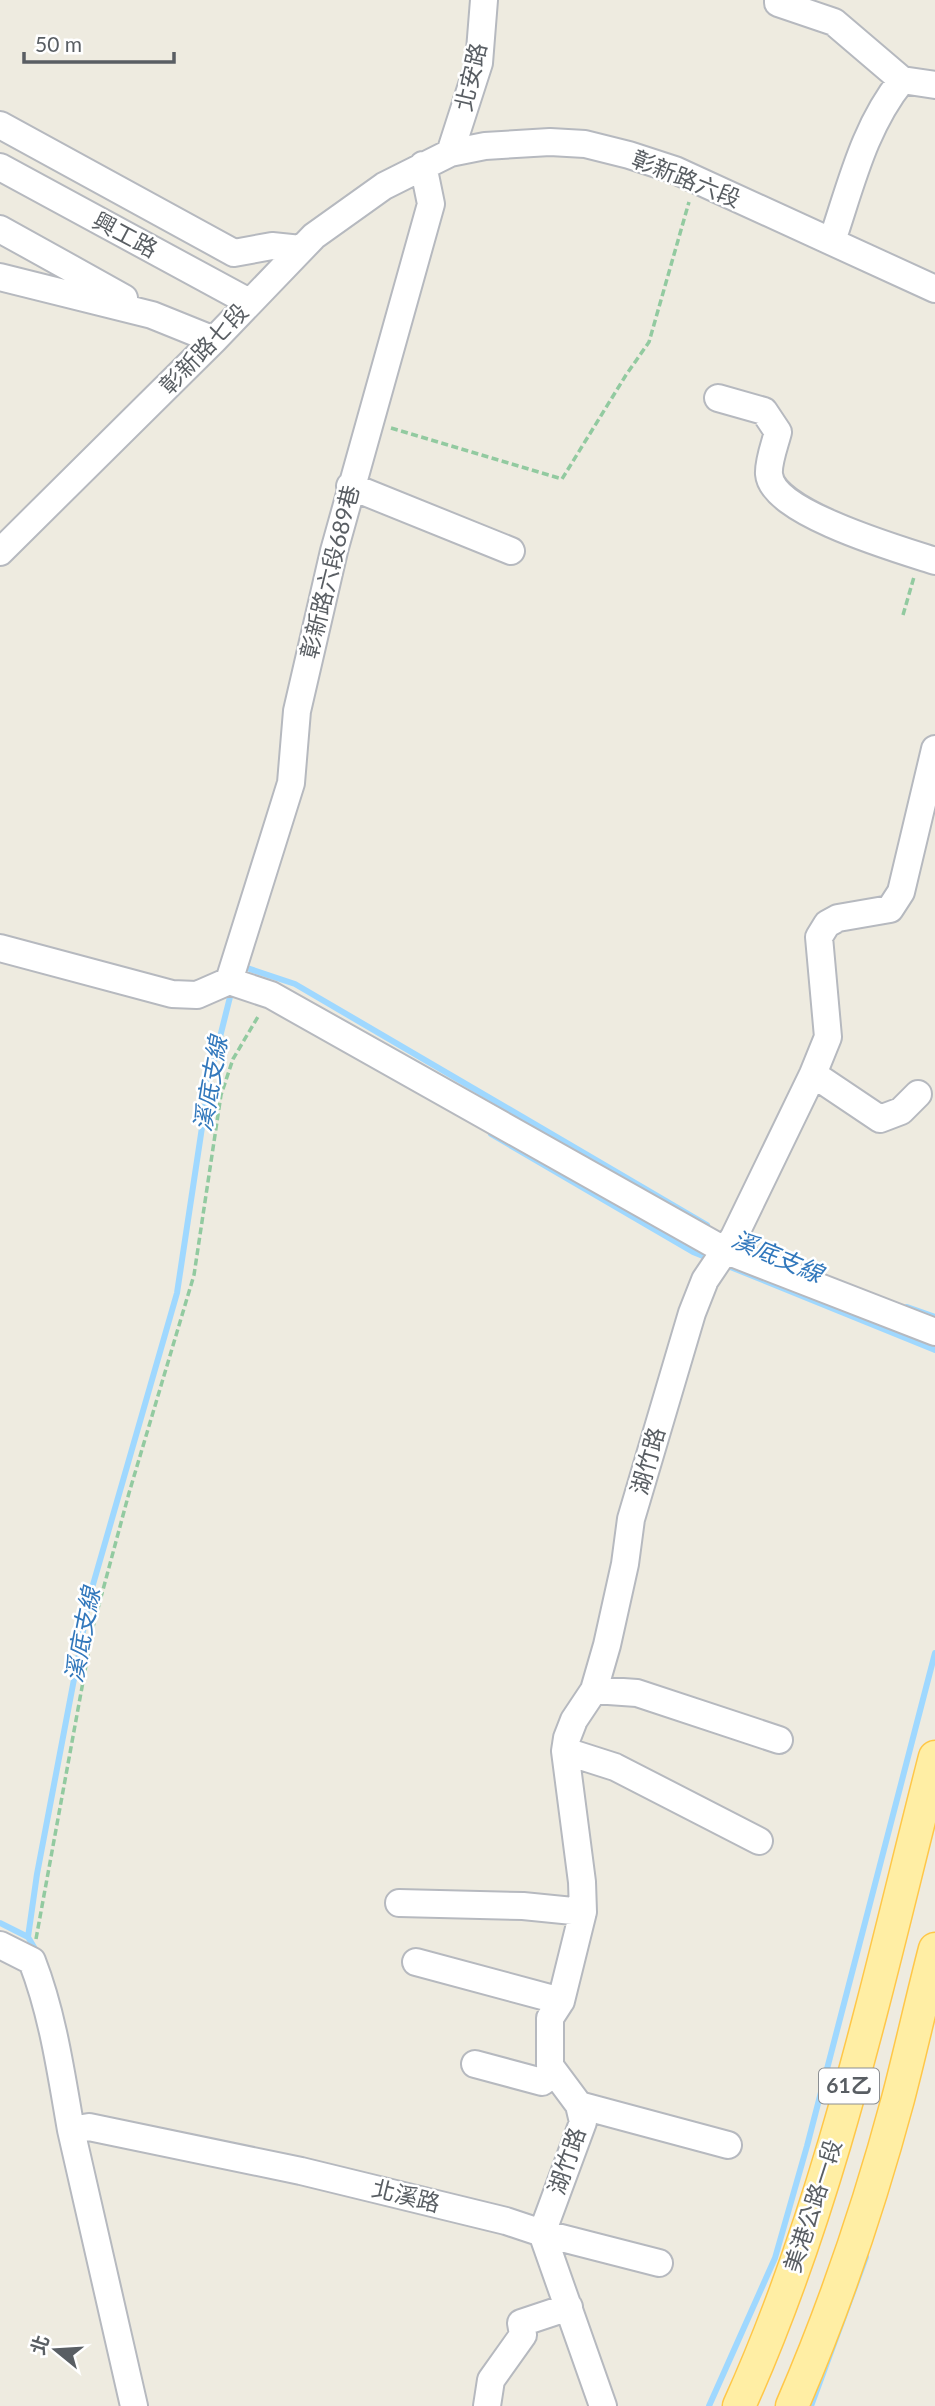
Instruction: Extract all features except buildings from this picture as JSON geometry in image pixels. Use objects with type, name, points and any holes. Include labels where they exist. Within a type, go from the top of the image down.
[{"type":"main road","name":"美港公路一段","points":[[739,2406],[803,2246],[837,2132],[935,1757]]},
{"type":"main road","name":"61乙","points":[[792,2406],[816,2350],[862,2220],[898,2099],[935,1949]]},
{"type":"street","name":"北安路","points":[[450,153],[479,63],[484,0]]},
{"type":"street","points":[[778,0],[834,22],[902,80],[935,85]]},
{"type":"street","points":[[832,241],[868,134],[887,99],[902,80]]},
{"type":"street","points":[[0,125],[234,253],[272,246],[301,248]]},
{"type":"street","name":"彰新路六段","points":[[423,165],[450,153],[485,146],[550,142],[585,144],[629,155],[695,180],[935,289]]},
{"type":"street","name":"彰新路七段","points":[[0,552],[13,524],[214,340],[314,236],[384,186],[423,165]]},
{"type":"street","name":"彰新路六段689巷","points":[[229,981],[290,783],[297,711],[350,486],[431,204],[423,165]]},
{"type":"street","name":"興工路","points":[[0,167],[249,302]]},
{"type":"street","points":[[0,229],[152,314],[214,340]]},
{"type":"street","points":[[0,277],[152,314]]},
{"type":"street","points":[[718,398],[764,411],[778,432],[769,474],[776,491],[833,527],[927,559]]},
{"type":"street","points":[[350,486],[511,551]]},
{"type":"street","name":"湖竹路","points":[[542,2233],[583,2122],[579,2105],[550,2066],[550,2018],[561,2001],[583,1912],[582,1882],[565,1751],[567,1738],[574,1720],[594,1690],[625,1564],[631,1519],[701,1291],[734,1237],[813,1074],[828,1037],[819,937],[827,924],[838,918],[890,909],[901,892],[935,749]]},
{"type":"street","points":[[0,948],[172,994],[197,995],[229,981],[271,995],[724,1250],[935,1332]]},
{"type":"street","points":[[813,1074],[880,1119],[901,1111],[918,1094]]},
{"type":"street","points":[[594,1690],[637,1693],[779,1740]]},
{"type":"street","points":[[565,1751],[615,1767],[759,1841]]},
{"type":"street","points":[[399,1903],[523,1906],[583,1912]]},
{"type":"street","points":[[0,1945],[32,1961],[41,1986],[80,2128],[134,2406]]},
{"type":"street","points":[[415,1962],[561,2001]]},
{"type":"street","points":[[475,2064],[542,2082],[554,2073]]},
{"type":"street","points":[[579,2105],[728,2144]]},
{"type":"street","name":"北溪路","points":[[80,2128],[301,2171],[506,2221],[659,2263]]},
{"type":"street","points":[[542,2233],[603,2406]]},
{"type":"street","points":[[488,2406],[491,2380],[523,2335],[522,2323],[569,2307]]},
{"type":"path","points":[[369,421],[562,479],[649,342],[695,180]]},
{"type":"path","points":[[903,615],[927,559]]},
{"type":"path","points":[[32,1961],[93,1627],[129,1493],[194,1275],[221,1095],[233,1059],[271,995]]},
{"type":"waterway","name":"溪底支線","points":[[241,966],[295,984],[707,1225]]},
{"type":"waterway","name":"溪底支線","points":[[0,1923],[28,1937],[37,1874],[90,1595],[177,1293],[209,1081],[232,989]]},
{"type":"waterway","points":[[491,1134],[693,1252],[713,1260]]},
{"type":"waterway","points":[[723,1264],[935,1350]]},
{"type":"waterway","name":"溪底支線","points":[[907,1307],[935,1317]]},
{"type":"waterway","points":[[709,2406],[775,2258],[807,2146],[935,1653]]},
{"type":"waterway","points":[[28,1937],[38,1954]]},
{"type":"waterway","points":[[811,2406],[866,2257]]}]
